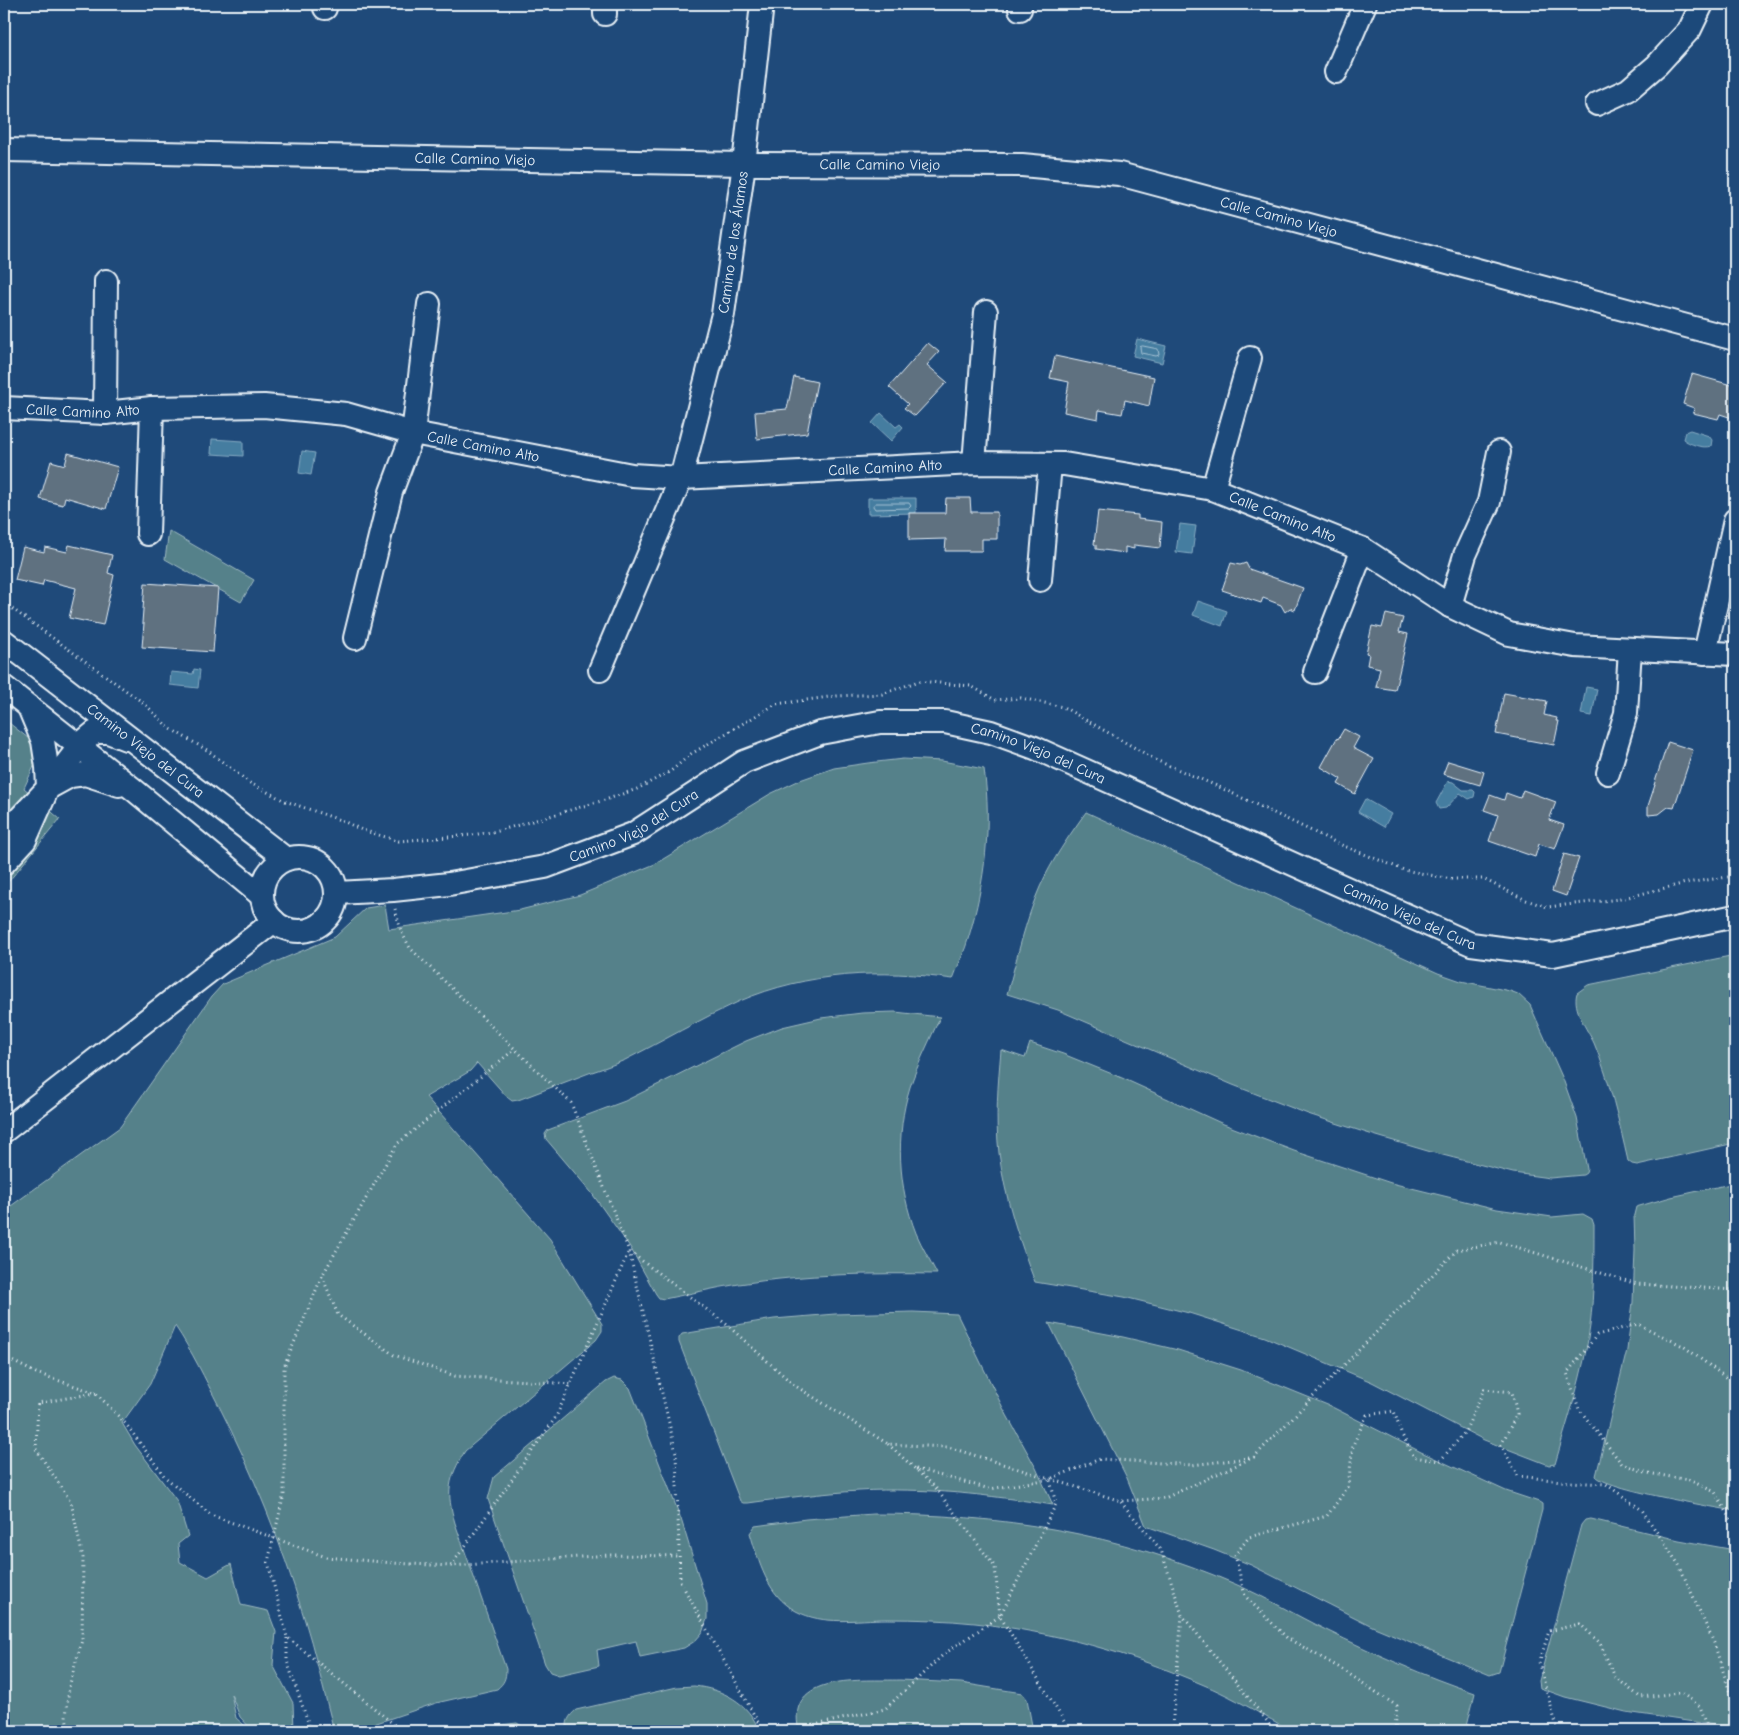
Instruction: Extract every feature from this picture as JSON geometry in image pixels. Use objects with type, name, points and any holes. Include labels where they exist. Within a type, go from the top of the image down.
[{"type":"street","name":"Camino de los Álamos","points":[[600,670],[681,478],[723,314],[744,164],[762,4]]},
{"type":"street","points":[[1336,72],[1365,4]]},
{"type":"street","points":[[1597,104],[1628,90],[1657,65],[1690,29],[1702,4]]},
{"type":"street","name":"Calle Camino Viejo","points":[[4,150],[744,164],[1022,165],[1119,174],[1735,339]]},
{"type":"street","points":[[105,413],[106,281]]},
{"type":"street","points":[[355,638],[390,492],[413,433],[429,304]]},
{"type":"street","points":[[974,463],[986,312]]},
{"type":"street","points":[[1213,489],[1250,358]]},
{"type":"street","name":"Calle Camino Alto","points":[[4,408],[105,413],[152,408],[264,406],[346,414],[413,433],[632,475],[681,478],[974,463],[1064,464],[1213,489],[1363,549],[1450,606],[1509,634],[1575,646],[1735,654]]},
{"type":"street","points":[[148,534],[152,408]]},
{"type":"street","points":[[1450,606],[1465,555],[1489,502],[1500,452]]},
{"type":"street","points":[[1040,580],[1050,464]]},
{"type":"street","points":[[1705,653],[1735,520]]},
{"type":"street","points":[[1315,672],[1363,549]]},
{"type":"street","name":"Camino Viejo del Cura","points":[[4,641],[286,859]]},
{"type":"street","points":[[1608,773],[1626,713],[1630,649]]},
{"type":"street","points":[[4,687],[133,789],[262,896]]},
{"type":"street","points":[[4,863],[25,840],[48,788],[43,741],[29,707]]},
{"type":"street","name":"Camino Viejo del Cura","points":[[337,893],[449,884],[545,867],[633,834],[744,762],[820,733],[880,722],[945,722],[991,732],[1035,748],[1471,944],[1552,955],[1735,916]]},
{"type":"street","points":[[4,831],[18,820],[48,788],[79,748],[95,732],[108,732],[136,742]]},
{"type":"street","points":[[48,788],[70,776],[85,774],[133,789]]},
{"type":"street","points":[[300,856],[314,860],[326,868],[334,879],[337,893],[334,907],[326,920],[315,928],[300,931],[286,928],[274,921],[266,910],[262,896],[264,881],[273,867],[286,859],[300,856]]},
{"type":"street","points":[[4,1131],[274,921]]},
{"type":"path","points":[[4,603],[144,704],[170,728],[207,750],[250,783],[285,801],[343,821],[362,830],[399,841],[472,835],[498,830],[608,799],[637,789],[671,770],[691,754],[776,704],[828,697],[882,694],[919,681],[971,686],[995,700],[1021,698],[1063,707],[1158,761],[1217,786],[1339,844],[1404,870],[1451,879],[1483,878],[1526,900],[1548,907],[1620,899],[1686,882],[1735,876]]},
{"type":"path","points":[[393,890],[400,931],[410,948],[570,1103],[629,1251],[676,1453],[680,1581],[763,1731]]},
{"type":"path","points":[[311,1731],[287,1661],[288,1637],[268,1562],[284,1494],[284,1368],[322,1276],[397,1144],[515,1049]]},
{"type":"path","points":[[888,1444],[948,1447],[1121,1501],[1164,1498],[1254,1457],[1458,1250],[1500,1242],[1637,1284],[1735,1290]]},
{"type":"path","points":[[451,1566],[556,1417],[629,1251]]},
{"type":"path","points":[[629,1251],[726,1324],[794,1385],[888,1444],[935,1487],[994,1567],[1000,1616],[1070,1731]]},
{"type":"path","points":[[322,1276],[338,1315],[394,1355],[455,1376],[571,1384]]},
{"type":"path","points":[[1735,1379],[1728,1379],[1683,1346],[1638,1324],[1597,1335],[1567,1373],[1579,1409],[1622,1464],[1648,1473],[1689,1480],[1715,1492],[1735,1526]]},
{"type":"path","points":[[4,1357],[36,1373],[96,1393],[126,1424],[165,1477],[211,1515],[326,1557],[451,1566],[609,1556],[679,1556]]},
{"type":"path","points":[[1395,1731],[1397,1706],[1340,1668],[1287,1638],[1245,1596],[1235,1555],[1249,1537],[1327,1516],[1348,1487],[1353,1445],[1366,1415],[1394,1411],[1401,1433],[1414,1457],[1440,1462],[1465,1432],[1484,1389],[1512,1392],[1517,1414],[1501,1445],[1518,1476],[1606,1484],[1642,1510],[1679,1565],[1714,1643],[1735,1708]]},
{"type":"path","points":[[69,1731],[66,1717],[69,1687],[82,1640],[83,1558],[71,1502],[36,1450],[38,1403],[96,1393]]},
{"type":"path","points":[[915,1469],[990,1489],[1050,1479],[1100,1459],[1192,1465],[1254,1457]]},
{"type":"path","points":[[789,1731],[885,1709],[944,1654],[1000,1616],[1056,1504],[1050,1479]]},
{"type":"path","points":[[1121,1501],[1161,1550],[1182,1615],[1275,1731]]},
{"type":"path","points":[[1174,1731],[1173,1714],[1182,1615]]},
{"type":"path","points":[[1558,1731],[1539,1664],[1549,1632],[1580,1624],[1600,1643],[1615,1677],[1640,1697],[1680,1693],[1700,1706],[1709,1731]]},
{"type":"path","points":[[288,1637],[402,1731]]},
{"type":"green space","points":[[169,531],[254,580],[241,602],[165,559]]},
{"type":"green space","points":[[4,719],[38,746],[36,762],[24,788],[60,819],[4,887]]},
{"type":"green space","points":[[903,759],[942,761],[984,769],[987,832],[983,874],[975,916],[953,979],[899,974],[872,974],[845,975],[791,984],[765,991],[740,1001],[625,1060],[518,1100],[512,1101],[507,1097],[477,1063],[470,1071],[426,1097],[550,1239],[602,1324],[602,1331],[596,1340],[465,1451],[452,1478],[450,1503],[455,1523],[506,1669],[505,1678],[501,1685],[497,1689],[436,1703],[353,1731],[334,1731],[303,1614],[266,1508],[219,1406],[193,1355],[175,1326],[150,1384],[122,1423],[135,1445],[177,1501],[188,1536],[178,1544],[180,1562],[208,1577],[231,1564],[241,1605],[268,1611],[276,1632],[273,1665],[293,1703],[294,1731],[253,1731],[240,1717],[231,1694],[236,1718],[251,1731],[4,1731],[4,1211],[120,1127],[212,996],[223,984],[335,937],[366,908],[385,905],[389,929],[520,910],[580,895],[655,864],[770,794],[800,780],[834,768]]},
{"type":"green space","points":[[1086,812],[1438,973],[1461,981],[1518,994],[1530,1005],[1563,1079],[1577,1118],[1587,1169],[1586,1173],[1583,1175],[1550,1178],[1513,1173],[1370,1134],[1308,1114],[1233,1085],[1058,1010],[1007,994],[1026,927],[1040,887],[1055,858]]},
{"type":"green space","points":[[1735,955],[1735,1143],[1637,1165],[1632,1164],[1628,1161],[1614,1102],[1600,1057],[1578,1012],[1577,993],[1588,985]]},
{"type":"green space","points":[[895,1012],[940,1017],[910,1087],[905,1105],[901,1142],[902,1179],[905,1198],[918,1238],[937,1274],[863,1274],[788,1278],[739,1284],[664,1299],[659,1298],[630,1247],[591,1192],[546,1139],[545,1134],[548,1130],[625,1101],[746,1041],[782,1027],[821,1018],[862,1013]]},
{"type":"green space","points":[[1030,1043],[1122,1078],[1221,1123],[1294,1151],[1391,1183],[1497,1209],[1552,1217],[1583,1214],[1592,1219],[1594,1225],[1594,1263],[1590,1326],[1580,1378],[1555,1464],[1549,1465],[1484,1440],[1372,1382],[1265,1337],[1189,1313],[1124,1297],[1035,1282],[1009,1203],[999,1153],[997,1127],[1001,1050],[1025,1058]]},
{"type":"green space","points":[[1735,1183],[1735,1511],[1639,1492],[1604,1481],[1596,1476],[1627,1350],[1633,1302],[1634,1215],[1636,1207]]},
{"type":"green space","points":[[913,1312],[957,1314],[1053,1505],[981,1495],[908,1490],[845,1492],[748,1503],[740,1501],[679,1342],[682,1334],[774,1319],[835,1314]]},
{"type":"green space","points":[[1049,1323],[1178,1350],[1241,1370],[1330,1406],[1421,1452],[1506,1491],[1542,1504],[1499,1672],[1490,1675],[1372,1626],[1251,1565],[1146,1526],[1127,1478]]},
{"type":"green space","points":[[614,1378],[622,1380],[630,1388],[681,1519],[707,1604],[707,1619],[702,1633],[695,1641],[684,1648],[640,1657],[636,1641],[597,1650],[599,1666],[559,1675],[550,1672],[545,1664],[488,1499],[494,1477],[606,1382]]},
{"type":"green space","points":[[873,1514],[967,1518],[1058,1530],[1103,1539],[1191,1566],[1247,1589],[1381,1656],[1475,1693],[1467,1725],[1483,1730],[1305,1732],[1293,1730],[1204,1685],[1148,1663],[1092,1645],[1034,1632],[975,1623],[920,1619],[840,1621],[818,1619],[796,1611],[778,1596],[771,1587],[757,1555],[750,1533],[755,1526],[806,1519]]},
{"type":"green space","points":[[1591,1519],[1679,1540],[1735,1550],[1735,1728],[1626,1712],[1565,1697],[1540,1688],[1539,1681],[1581,1525],[1585,1520]]},
{"type":"green space","points":[[900,1680],[961,1683],[1022,1693],[1027,1699],[1033,1731],[799,1731],[798,1712],[803,1698],[815,1689],[848,1681]]},
{"type":"green space","points":[[694,1686],[715,1690],[733,1699],[749,1712],[759,1731],[568,1731],[568,1719],[576,1710],[677,1687]]},
{"type":"green space","points":[[517,1723],[527,1731],[476,1731],[500,1725]]},
{"type":"water","points":[[1137,339],[1166,346],[1162,363],[1133,356]]},
{"type":"water","points":[[881,413],[896,427],[900,424],[903,427],[891,441],[872,423]]},
{"type":"water","points":[[1690,430],[1709,436],[1712,440],[1711,446],[1696,446],[1683,439],[1685,432]]},
{"type":"water","points":[[212,439],[243,441],[243,456],[211,454]]},
{"type":"water","points":[[302,451],[315,453],[311,475],[299,473]]},
{"type":"water","points":[[868,498],[916,498],[916,513],[868,514]]},
{"type":"water","points":[[1180,524],[1196,526],[1192,554],[1176,552]]},
{"type":"water","points":[[1198,601],[1227,611],[1222,626],[1193,615]]},
{"type":"water","points":[[194,669],[200,670],[198,688],[170,685],[171,672],[193,674]]},
{"type":"water","points":[[1586,687],[1597,689],[1592,716],[1581,714]]},
{"type":"water","points":[[1448,781],[1453,782],[1463,790],[1473,790],[1475,792],[1474,797],[1469,799],[1460,793],[1446,808],[1439,809],[1436,803]]},
{"type":"water","points":[[1365,799],[1391,814],[1384,827],[1358,812]]},
{"type":"building","points":[[928,343],[939,352],[927,365],[947,382],[915,416],[904,408],[908,404],[889,387]]},
{"type":"building","points":[[1055,356],[1154,377],[1149,406],[1125,400],[1122,414],[1099,410],[1098,419],[1064,412],[1069,382],[1050,378]]},
{"type":"building","points":[[1692,374],[1735,386],[1735,419],[1720,414],[1718,419],[1693,413],[1694,408],[1683,404]]},
{"type":"building","points":[[794,377],[817,382],[807,433],[757,439],[755,412],[787,409]]},
{"type":"building","points":[[68,453],[118,467],[106,509],[65,497],[63,505],[40,499],[51,461],[65,465]]},
{"type":"building","points":[[946,498],[970,498],[971,512],[997,512],[997,539],[982,539],[982,551],[945,551],[946,539],[909,540],[909,513],[945,513]]},
{"type":"building","points":[[1098,511],[1138,515],[1138,519],[1162,522],[1160,548],[1134,545],[1134,549],[1125,547],[1125,553],[1096,549],[1094,544]]},
{"type":"building","points":[[69,545],[112,555],[108,573],[114,575],[103,625],[69,618],[76,588],[44,580],[42,586],[15,580],[23,547],[44,552],[45,547],[67,552]]},
{"type":"building","points":[[1231,563],[1240,565],[1246,563],[1249,569],[1303,588],[1295,610],[1290,608],[1285,612],[1281,605],[1263,598],[1261,603],[1222,590]]},
{"type":"building","points":[[145,583],[218,588],[213,652],[142,647]]},
{"type":"building","points":[[1386,614],[1403,618],[1399,632],[1408,634],[1395,690],[1376,687],[1380,668],[1367,665],[1369,654],[1366,653],[1372,626],[1382,628]]},
{"type":"building","points":[[1504,693],[1547,701],[1544,715],[1557,718],[1556,721],[1559,721],[1554,745],[1496,734]]},
{"type":"building","points":[[1344,729],[1359,737],[1353,748],[1374,759],[1355,794],[1338,784],[1341,779],[1321,767]]},
{"type":"building","points":[[1668,742],[1693,750],[1674,808],[1668,807],[1659,814],[1648,815],[1648,806]]},
{"type":"building","points":[[1448,761],[1484,772],[1480,785],[1443,774]]},
{"type":"building","points":[[1523,790],[1556,802],[1549,820],[1564,825],[1555,849],[1539,844],[1535,857],[1489,841],[1498,815],[1484,810],[1490,795],[1504,800],[1506,793],[1520,798]]},
{"type":"building","points":[[1564,854],[1579,858],[1566,896],[1552,891]]}]
